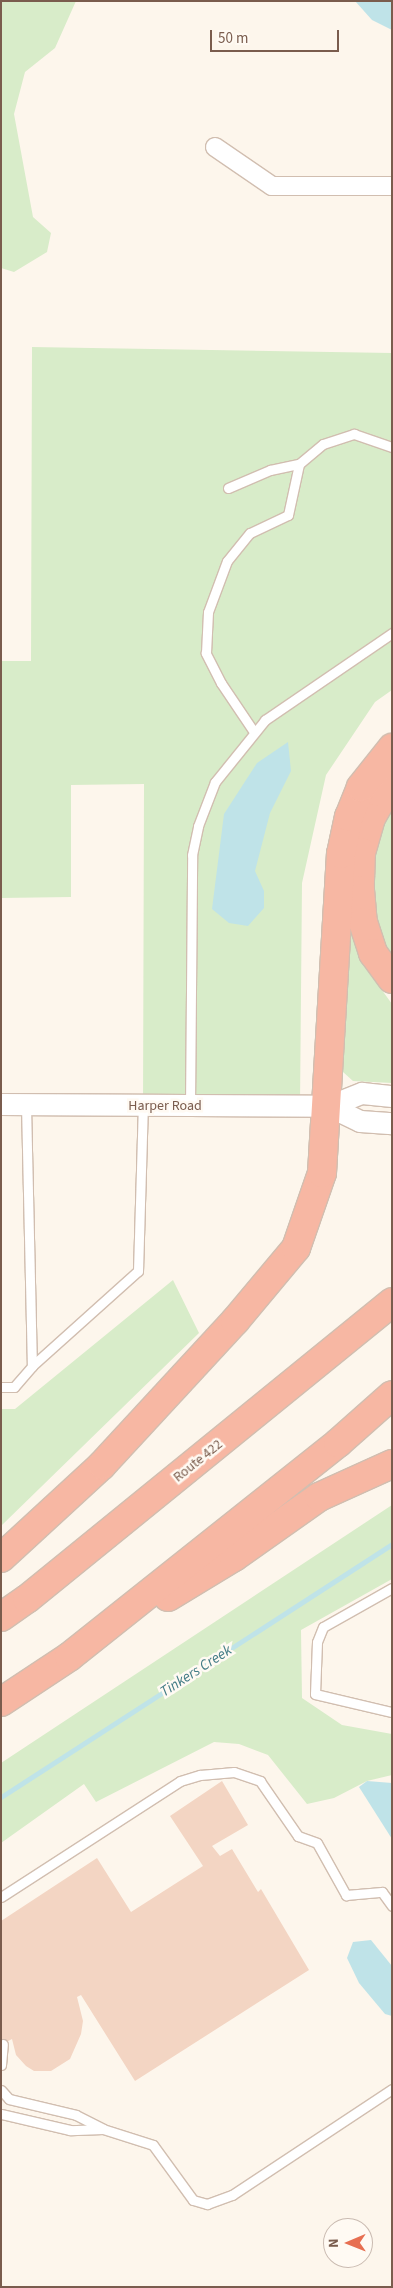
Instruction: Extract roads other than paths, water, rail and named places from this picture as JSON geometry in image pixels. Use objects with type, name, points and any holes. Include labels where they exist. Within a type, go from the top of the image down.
[{"type":"highway","points":[[1,1558],[102,1465],[235,1321],[296,1248],[322,1173],[329,1106],[341,854],[349,817],[361,787],[392,748]]},
{"type":"highway","points":[[392,781],[371,818],[361,852],[360,890],[363,922],[374,953],[392,979]]},
{"type":"highway","name":"Route 422","points":[[1,1617],[27,1599],[392,1302]]},
{"type":"highway","points":[[69,1657],[338,1443],[392,1395]]},
{"type":"highway","points":[[1,1702],[69,1657],[234,1557],[319,1496],[392,1464]]},
{"type":"street","points":[[215,147],[272,186],[392,186]]},
{"type":"street","name":"Harper Road","points":[[1,1104],[329,1106],[362,1093],[392,1096]]},
{"type":"street","name":"Harper Road","points":[[329,1106],[360,1121],[392,1123]]},
{"type":"lane","points":[[228,488],[270,470],[299,464],[323,444],[354,434],[392,447]]},
{"type":"lane","points":[[254,732],[221,683],[206,653],[208,612],[226,561],[240,542],[288,515],[299,464]]},
{"type":"lane","points":[[190,1106],[192,855],[198,826],[215,782],[265,720],[392,633]]},
{"type":"lane","points":[[26,1105],[32,1366]]},
{"type":"lane","points":[[1,1387],[14,1387],[32,1366],[138,1271],[144,1106]]},
{"type":"lane","points":[[392,1588],[323,1627],[317,1642],[316,1694],[392,1712]]},
{"type":"lane","points":[[1,1896],[180,1781],[200,1774],[234,1772],[260,1780],[298,1836],[317,1843],[346,1895],[382,1892],[392,1906]]},
{"type":"lane","points":[[1,2065],[3,2044]]},
{"type":"lane","points":[[1,2090],[9,2099],[76,2114],[103,2129],[152,2145],[193,2200],[207,2204],[232,2195],[392,2089]]},
{"type":"lane","points":[[1,2114],[70,2130],[103,2129]]},
{"type":"water","points":[[355,1],[392,1],[392,30],[372,20]]},
{"type":"water","points":[[288,742],[291,771],[270,813],[255,871],[264,891],[264,908],[248,926],[229,923],[212,909],[224,814],[257,763]]},
{"type":"water","points":[[367,1781],[392,1783],[392,1839],[359,1787]]},
{"type":"water","points":[[371,1940],[392,1966],[392,2016],[385,2014],[359,1983],[347,1958],[353,1942]]},
{"type":"waterway","name":"Tinkers Creek","points":[[1,1797],[392,1544]]}]
